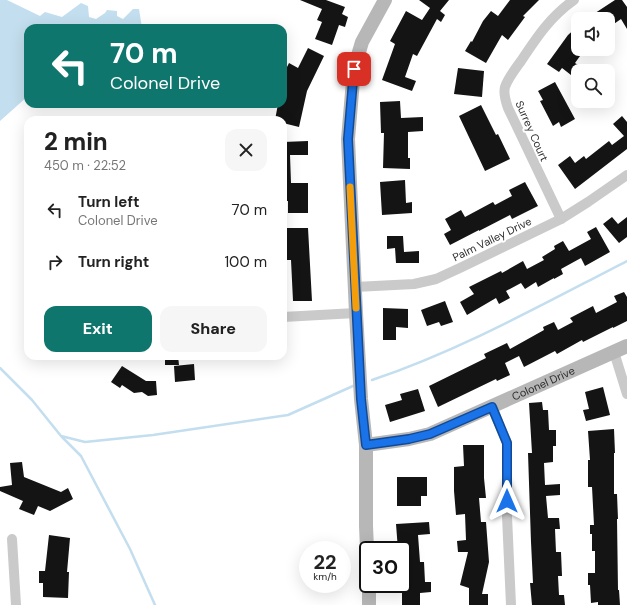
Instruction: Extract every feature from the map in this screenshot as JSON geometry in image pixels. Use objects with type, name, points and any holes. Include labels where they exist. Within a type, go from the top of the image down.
[{"type":"street","points":[[367,541],[366,445],[361,399],[348,139],[354,69],[362,42],[384,0]]},
{"type":"street","name":"Surrey Court","points":[[561,219],[508,108],[505,98],[505,88],[516,68],[542,29],[565,6],[574,0]]},
{"type":"street","name":"Palm Valley Drive","points":[[355,287],[414,284],[436,279],[561,219],[627,175]]},
{"type":"street","points":[[287,317],[356,313]]},
{"type":"street","name":"Colonel Drive","points":[[366,445],[409,439],[430,434],[627,346]]},
{"type":"street","points":[[614,352],[627,394]]},
{"type":"street","points":[[492,407],[507,443],[507,516],[511,605]]},
{"type":"street","points":[[12,539],[16,605]]},
{"type":"street","points":[[368,593],[369,605]]},
{"type":"water","points":[[0,0],[7,0],[40,16],[45,12],[62,17],[81,3],[88,6],[89,17],[96,19],[107,10],[117,11],[117,16],[123,19],[133,9],[139,9],[141,24],[24,24],[24,100],[0,121]]},
{"type":"building","points":[[300,0],[326,0],[345,7],[342,14],[348,17],[345,27],[339,25],[332,45],[315,39],[322,22],[317,20],[322,9]]},
{"type":"building","points":[[419,0],[449,0],[440,11],[445,15],[441,22],[437,19],[417,56],[413,54],[405,77],[416,81],[412,91],[382,80],[395,44],[390,41],[406,11],[422,20],[430,8]]},
{"type":"building","points":[[510,0],[539,0],[523,16],[525,17],[508,40],[502,35],[486,63],[465,51],[471,41],[472,42],[483,21],[491,11],[498,16]]},
{"type":"building","points":[[615,0],[622,0],[627,7],[627,29],[621,19],[615,23],[615,12],[597,12]]},
{"type":"building","points":[[571,32],[571,56],[580,56],[575,63],[576,64],[571,64],[571,75],[562,68],[559,72],[547,64]]},
{"type":"building","points":[[308,48],[324,56],[307,91],[299,127],[287,124],[287,116],[276,116],[277,108],[287,108],[287,67],[289,63],[298,68]]},
{"type":"building","points":[[458,68],[484,71],[482,97],[454,94]]},
{"type":"building","points":[[555,82],[575,119],[561,127],[559,122],[553,126],[540,101],[543,100],[538,91]]},
{"type":"building","points":[[400,101],[401,118],[423,117],[423,131],[408,132],[408,158],[410,158],[410,169],[383,168],[384,133],[381,133],[380,102]]},
{"type":"building","points":[[481,105],[496,135],[498,134],[510,159],[485,171],[459,116]]},
{"type":"building","points":[[622,116],[627,122],[627,149],[575,189],[558,165],[570,156],[575,163],[584,156],[586,159],[609,141],[612,145],[624,136],[613,124]]},
{"type":"building","points":[[308,141],[308,155],[290,155],[291,183],[308,183],[308,213],[288,213],[287,142]]},
{"type":"building","points":[[405,180],[406,203],[412,202],[412,213],[382,215],[380,182]]},
{"type":"building","points":[[525,182],[538,206],[512,219],[510,215],[450,245],[444,234],[451,230],[445,219],[461,210],[465,217],[493,202],[495,205],[512,196],[509,190]]},
{"type":"building","points":[[612,217],[618,224],[627,217],[627,237],[619,243],[603,224]]},
{"type":"building","points":[[596,227],[610,252],[585,266],[581,258],[561,269],[563,274],[538,287],[536,282],[525,289],[521,283],[506,291],[510,298],[499,304],[496,298],[467,315],[460,302],[474,294],[469,287],[501,271],[502,273],[523,261],[527,269],[544,260],[542,257],[555,249],[554,246],[563,241],[569,251],[591,239],[587,232]]},
{"type":"building","points":[[287,228],[308,228],[312,301],[293,301],[291,260],[287,260]]},
{"type":"building","points":[[387,236],[403,236],[404,252],[419,251],[419,263],[396,263],[395,248],[387,249]]},
{"type":"building","points":[[624,292],[627,297],[627,321],[583,342],[582,340],[557,354],[555,351],[524,367],[519,356],[505,363],[510,375],[497,381],[496,379],[438,407],[429,386],[486,358],[484,354],[507,343],[510,349],[544,330],[543,327],[554,322],[558,330],[573,322],[570,318],[593,306],[596,313],[617,302],[614,296]]},
{"type":"building","points":[[445,301],[453,322],[441,326],[439,322],[427,326],[421,310]]},
{"type":"building","points":[[383,308],[408,309],[408,328],[396,327],[396,340],[383,340]]},
{"type":"building","points":[[165,360],[178,360],[179,365],[165,365]]},
{"type":"building","points":[[194,364],[195,380],[175,382],[174,366]]},
{"type":"building","points":[[122,366],[146,381],[156,381],[157,395],[148,396],[142,392],[134,393],[122,385],[120,388],[111,382]]},
{"type":"building","points":[[603,387],[610,415],[586,421],[583,410],[589,409],[585,392]]},
{"type":"building","points":[[418,389],[425,411],[390,422],[385,405],[402,400],[400,394]]},
{"type":"building","points":[[542,402],[543,410],[548,410],[549,430],[556,430],[556,446],[553,446],[553,462],[544,463],[545,485],[560,484],[560,495],[546,496],[548,518],[559,518],[560,529],[555,529],[556,552],[561,552],[562,576],[558,576],[559,595],[564,595],[565,605],[532,605],[530,583],[533,583],[528,453],[532,453],[529,403]]},
{"type":"building","points":[[614,429],[614,494],[617,494],[618,590],[620,605],[598,605],[598,602],[591,603],[590,585],[588,585],[588,573],[595,573],[595,551],[592,551],[592,534],[590,534],[590,525],[594,525],[592,487],[588,487],[588,460],[590,460],[588,431]]},
{"type":"building","points":[[463,445],[484,445],[484,478],[486,498],[479,498],[481,522],[486,522],[489,562],[482,594],[488,594],[488,605],[469,605],[469,588],[460,585],[468,552],[458,552],[457,541],[466,540],[465,514],[456,515],[454,467],[464,466]]},
{"type":"building","points":[[22,462],[24,477],[61,492],[68,488],[73,499],[50,511],[38,506],[34,515],[19,509],[23,501],[0,491],[0,487],[12,485],[10,463]]},
{"type":"building","points":[[397,477],[427,477],[427,496],[421,496],[421,506],[397,506]]},
{"type":"building","points":[[429,522],[430,534],[418,535],[420,562],[424,562],[425,582],[431,582],[431,592],[420,593],[420,605],[402,605],[402,593],[411,593],[411,541],[397,541],[396,524]]},
{"type":"building","points":[[49,535],[70,538],[67,572],[69,572],[68,598],[43,597],[43,583],[39,583],[39,571],[45,571]]},
{"type":"waterway","points":[[372,380],[470,341],[627,261]]},
{"type":"waterway","points":[[0,368],[32,400],[61,436],[85,442],[153,435],[288,415],[353,386]]},
{"type":"waterway","points":[[62,437],[81,456],[130,549],[155,605]]},
{"type":"slow traffic","points":[[350,187],[356,308]]},
{"type":"route","points":[[354,69],[348,139],[361,399],[366,445],[409,439],[430,434],[492,407],[507,443],[507,501]]}]
